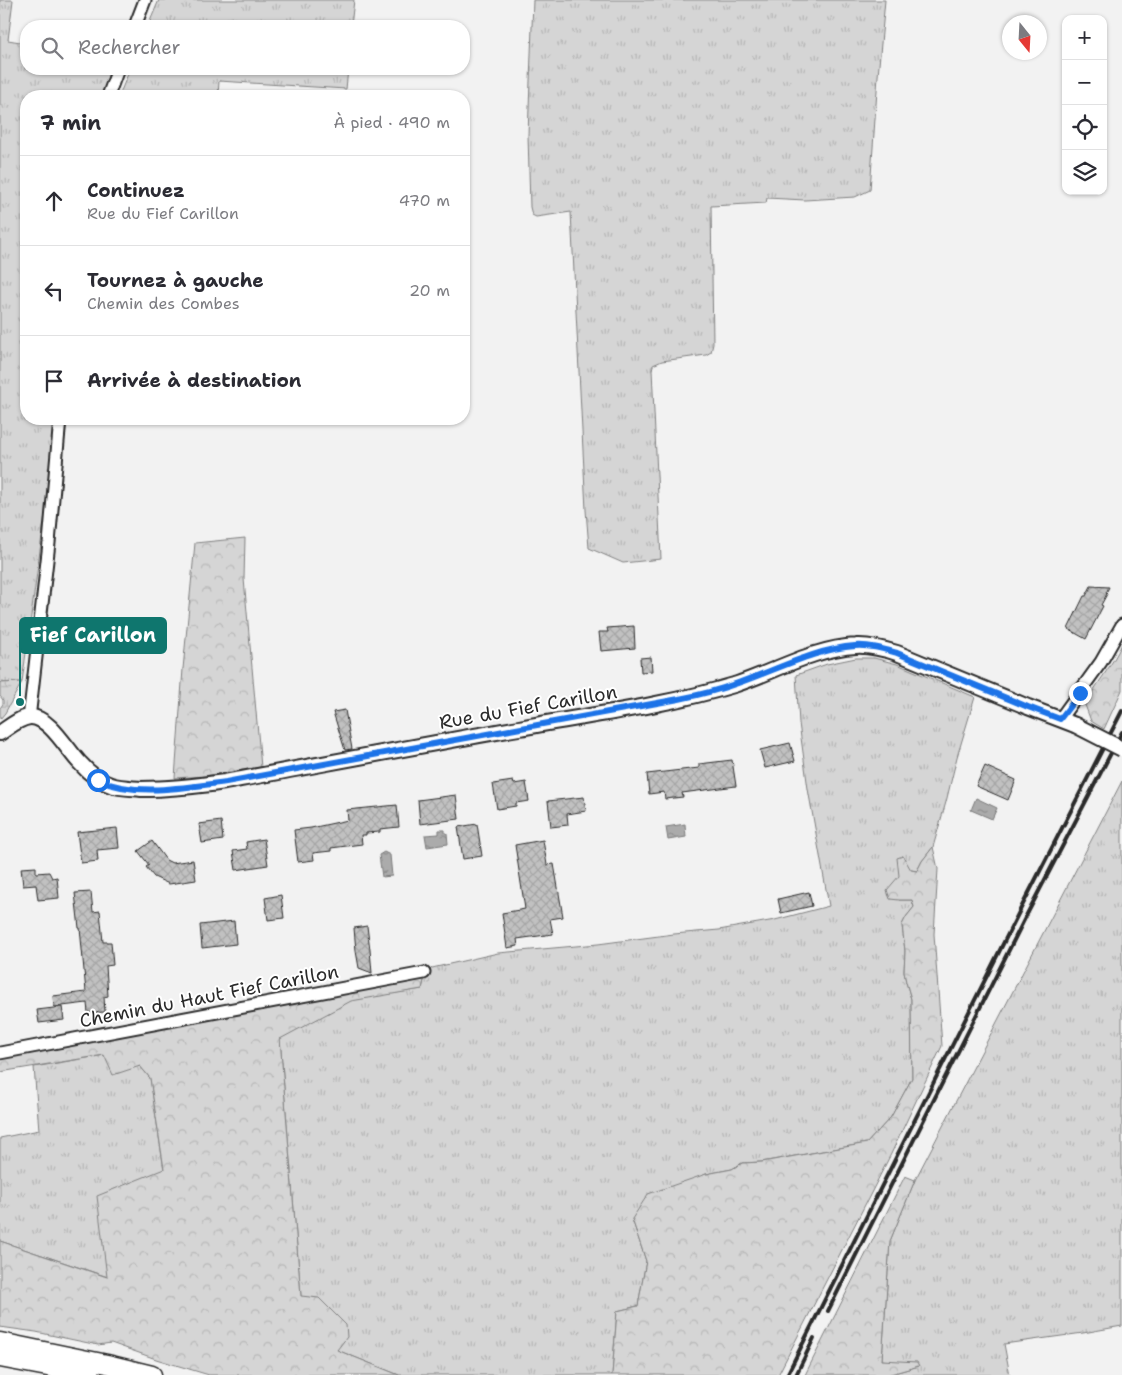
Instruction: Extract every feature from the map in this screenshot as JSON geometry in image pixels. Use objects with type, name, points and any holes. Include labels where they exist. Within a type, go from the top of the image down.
[{"type":"main road","points":[[0,1342],[152,1375]]},
{"type":"main road","points":[[0,1352],[105,1375]]},
{"type":"main road","points":[[0,1358],[90,1375]]},
{"type":"street","points":[[137,20],[145,0]]},
{"type":"street","points":[[110,90],[116,75]]},
{"type":"street","points":[[0,733],[15,722],[30,717],[59,425]]},
{"type":"street","points":[[1060,719],[1100,662],[1122,625]]},
{"type":"street","name":"Rue du Fief Carillon","points":[[30,717],[38,718],[45,722],[98,780],[125,788],[189,787],[226,782],[679,699],[737,684],[832,650],[856,646],[883,648],[897,653],[1075,725],[1122,749]]},
{"type":"street","name":"Chemin du Haut Fief Carillon","points":[[0,1054],[424,973]]},
{"type":"green space","points":[[0,0],[13,0],[8,40],[20,42],[20,75],[108,75],[104,90],[20,90],[20,425],[56,425],[22,682],[0,683]]},
{"type":"green space","points":[[159,0],[354,0],[352,20],[151,20]]},
{"type":"green space","points":[[533,0],[885,0],[870,190],[855,197],[805,200],[767,198],[766,203],[711,206],[713,344],[711,352],[706,355],[662,361],[653,365],[652,370],[661,559],[623,563],[589,548],[571,212],[536,217],[532,215],[530,207],[528,135]]},
{"type":"green space","points":[[128,75],[347,75],[346,89],[219,81],[218,90],[121,90]]},
{"type":"green space","points":[[245,538],[244,579],[261,767],[204,776],[175,778],[195,543]]},
{"type":"green space","points":[[1122,644],[1122,690],[1104,729],[1091,721],[1085,705]]},
{"type":"green space","points":[[856,658],[874,658],[897,664],[975,697],[933,847],[917,871],[911,870],[899,876],[899,900],[912,900],[914,907],[902,925],[905,951],[904,972],[911,999],[912,1078],[891,1117],[867,1143],[761,1162],[742,1163],[732,1169],[706,1174],[632,1219],[646,1261],[638,1306],[617,1311],[612,1375],[399,1375],[337,1350],[301,1296],[280,1038],[351,1000],[422,989],[425,976],[432,968],[498,953],[719,930],[775,920],[829,906],[808,789],[799,723],[796,675],[827,664]]},
{"type":"green space","points":[[22,682],[0,719],[0,708],[3,700],[0,696],[0,683]]},
{"type":"green space","points":[[1122,781],[1122,1326],[1004,1344],[1010,1375],[887,1375],[919,1366],[882,1360],[890,1241],[915,1180]]},
{"type":"green space","points":[[933,847],[938,869],[934,934],[942,1046],[891,1154],[778,1375],[612,1375],[617,1311],[638,1306],[646,1261],[632,1219],[648,1194],[706,1174],[732,1169],[742,1163],[762,1162],[867,1143],[891,1117],[912,1078],[911,999],[904,972],[905,951],[902,925],[914,907],[912,900],[890,899],[887,890],[899,876],[897,858],[903,856],[911,870],[917,871]]},
{"type":"green space","points":[[425,976],[422,989],[351,1001],[280,1039],[301,1296],[319,1298],[346,1325],[347,1337],[337,1350],[399,1375],[209,1375],[111,1343],[98,1345],[36,1332],[0,1327],[0,1241],[107,1277],[97,1196],[164,1169],[150,1078],[140,1066],[113,1075],[104,1055],[0,1072],[0,1057]]},
{"type":"green space","points":[[105,1055],[140,1066],[150,1078],[164,1170],[108,1277],[0,1241],[0,1138],[39,1130],[34,1067]]},
{"type":"green space","points":[[905,1176],[915,1180],[890,1241],[882,1360],[917,1362],[919,1366],[887,1375],[805,1375]]},
{"type":"water","points":[[976,798],[997,808],[992,819],[971,810]]},
{"type":"water","points":[[685,824],[686,837],[668,840],[666,827]]},
{"type":"water","points":[[439,830],[445,830],[445,833],[447,833],[448,844],[427,847],[425,835],[439,834]]},
{"type":"water","points":[[384,852],[390,855],[392,876],[382,877],[379,855]]},
{"type":"building","points":[[1091,586],[1109,587],[1101,605],[1103,606],[1086,639],[1068,629]]},
{"type":"building","points":[[634,626],[635,648],[601,651],[599,632],[608,632],[607,628]]},
{"type":"building","points":[[651,657],[652,671],[641,672],[640,658]]},
{"type":"building","points":[[345,710],[352,749],[345,750],[333,712]]},
{"type":"building","points":[[790,743],[795,761],[765,768],[760,750]]},
{"type":"building","points":[[732,760],[736,786],[682,793],[683,797],[665,799],[664,792],[649,794],[647,774],[699,768],[699,764]]},
{"type":"building","points":[[985,766],[1016,780],[1008,800],[976,786]]},
{"type":"building","points":[[513,781],[514,784],[526,782],[529,801],[516,803],[516,806],[497,809],[493,784]]},
{"type":"building","points":[[456,795],[459,819],[420,824],[418,800]]},
{"type":"building","points":[[584,797],[586,811],[567,814],[568,825],[551,827],[548,801]]},
{"type":"building","points":[[397,805],[399,827],[380,829],[380,832],[366,833],[366,835],[361,835],[362,844],[331,848],[331,851],[313,853],[314,860],[298,862],[294,830],[348,820],[347,810]]},
{"type":"building","points":[[221,821],[223,840],[202,843],[199,824]]},
{"type":"building","points":[[477,824],[482,856],[463,859],[458,827]]},
{"type":"building","points":[[117,828],[119,848],[97,850],[98,861],[81,863],[77,832]]},
{"type":"building","points":[[264,839],[268,865],[236,870],[233,851],[247,849],[246,842]]},
{"type":"building","points":[[543,840],[547,865],[554,864],[563,917],[550,919],[553,934],[517,939],[518,946],[507,948],[502,913],[525,909],[515,845]]},
{"type":"building","points":[[152,841],[166,860],[172,863],[193,860],[196,880],[169,884],[154,877],[146,867],[149,865],[138,851]]},
{"type":"building","points":[[36,867],[36,873],[49,872],[52,878],[57,877],[59,898],[38,900],[36,885],[23,886],[21,868]]},
{"type":"building","points":[[91,892],[93,912],[100,911],[103,942],[111,942],[113,965],[106,966],[108,996],[104,997],[105,1012],[88,1013],[87,1003],[54,1007],[53,996],[86,992],[75,893]]},
{"type":"building","points":[[809,892],[812,906],[781,913],[778,899]]},
{"type":"building","points":[[281,895],[284,918],[268,920],[265,898]]},
{"type":"building","points":[[234,921],[236,944],[202,948],[200,925]]},
{"type":"building","points":[[367,926],[372,973],[359,968],[356,951],[354,928]]},
{"type":"building","points":[[62,1007],[64,1020],[39,1023],[37,1010]]},
{"type":"railway","points":[[787,1375],[1122,711]]},
{"type":"railway","points":[[828,1311],[1026,916],[1122,732]]},
{"type":"railway","points":[[796,1375],[814,1338]]},
{"type":"place","name":"Fief Carillon","points":[[20,702]]},
{"type":"route","points":[[98,780],[125,788],[154,789],[226,782],[679,699],[737,684],[824,652],[856,646],[883,648],[897,653],[1060,719],[1080,693]]}]
